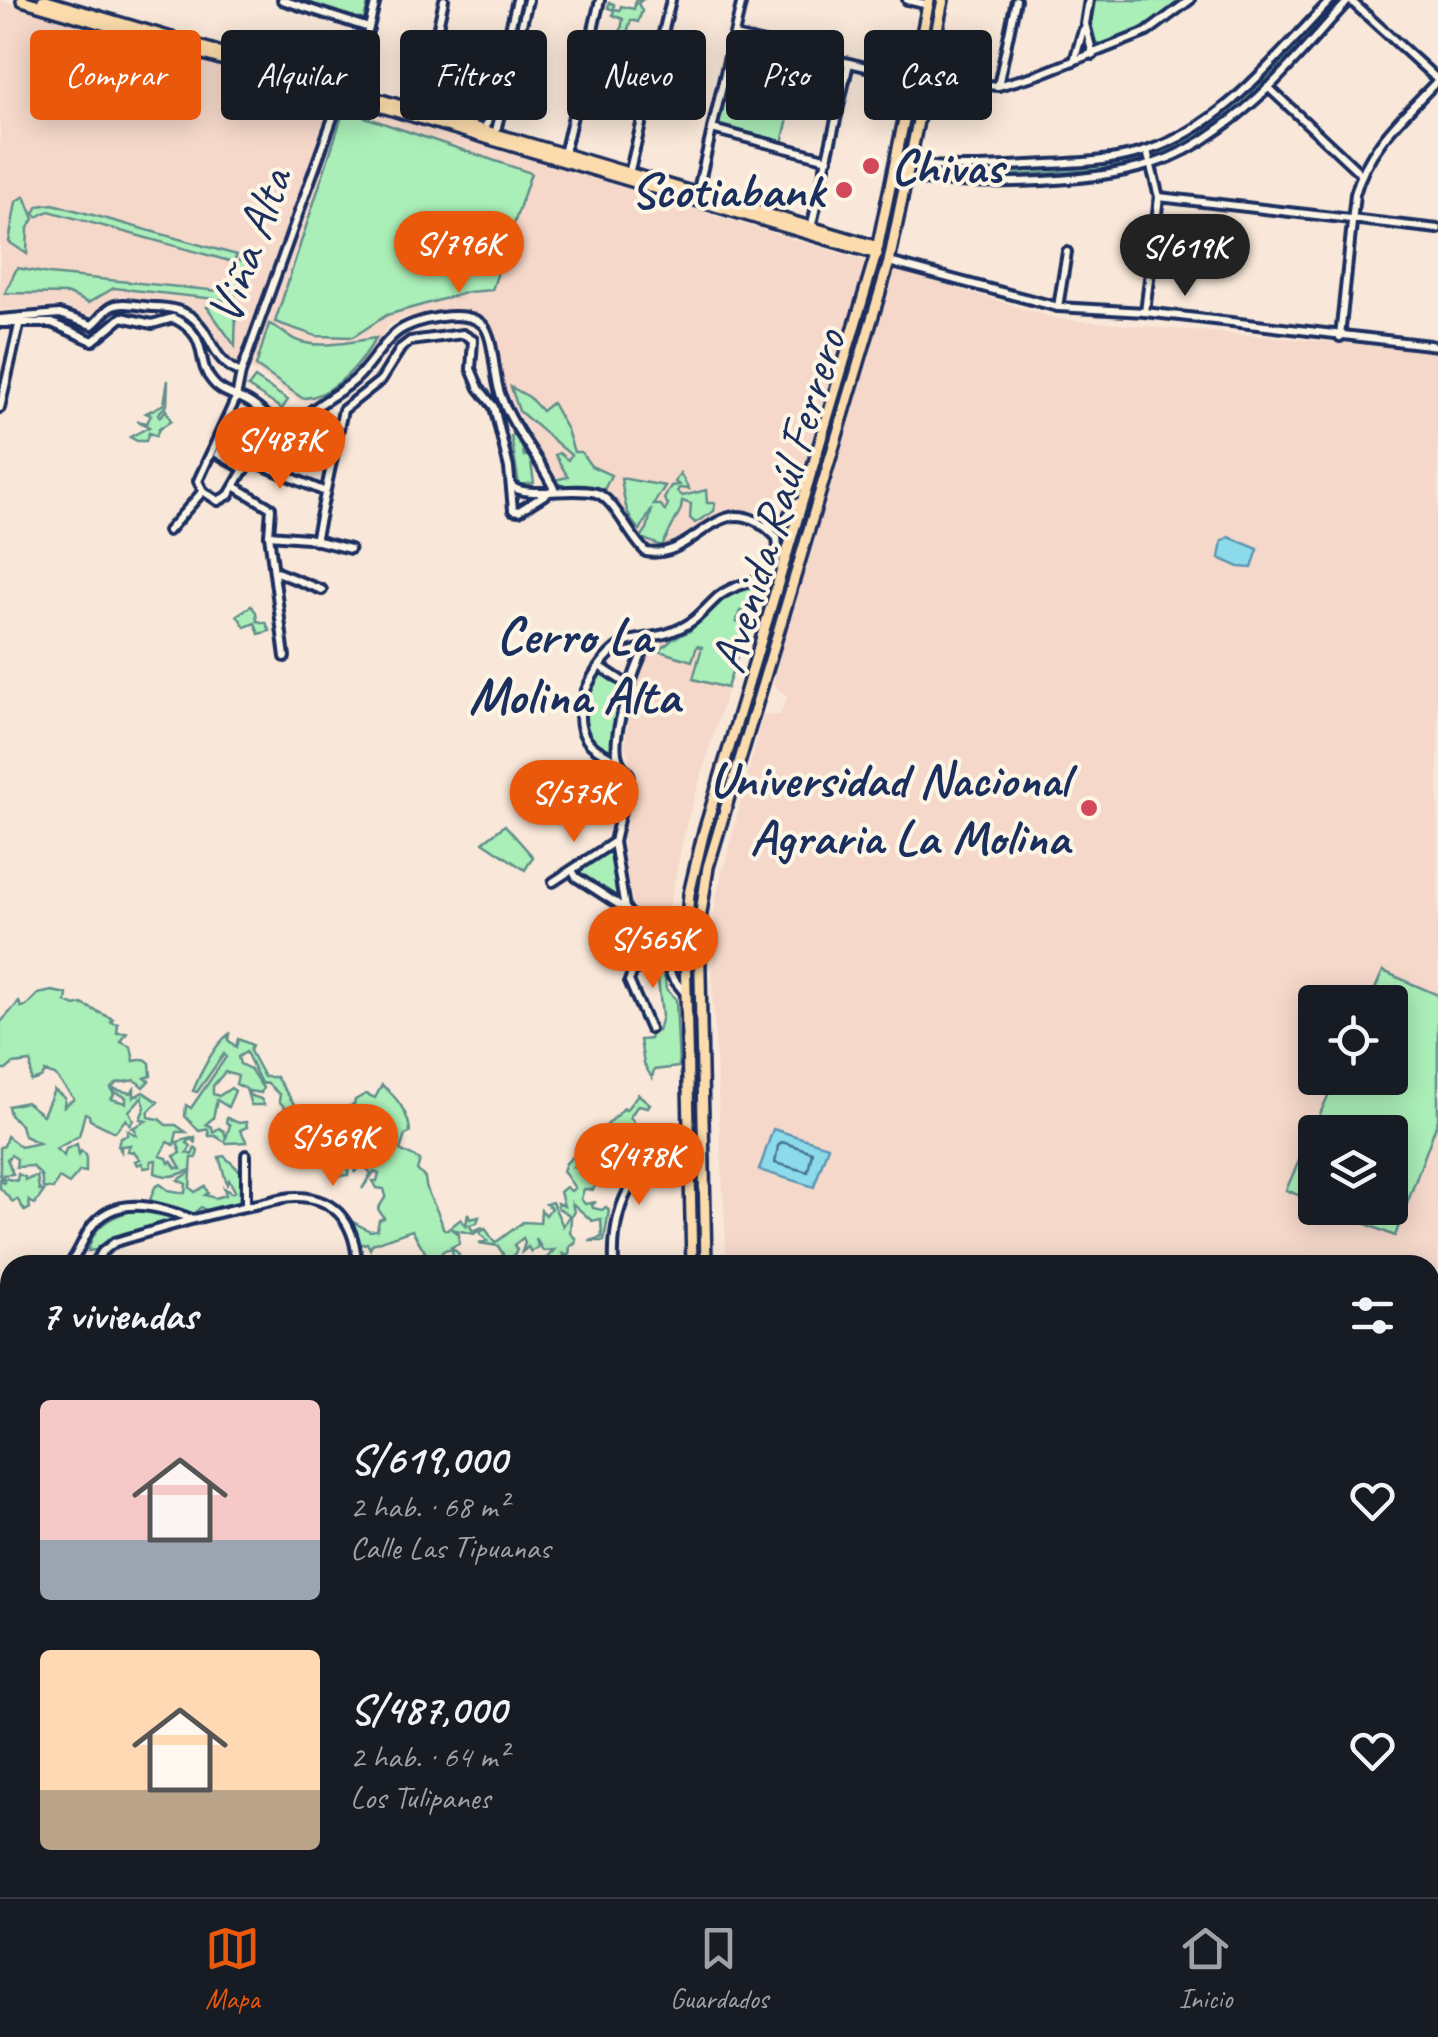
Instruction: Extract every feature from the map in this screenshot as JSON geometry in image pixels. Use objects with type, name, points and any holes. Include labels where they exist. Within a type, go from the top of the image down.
[{"type":"main road","points":[[22,0],[221,58]]},
{"type":"main road","points":[[43,0],[221,54]]},
{"type":"main road","name":"Avenida Raúl Ferrero","points":[[937,30],[943,0]]},
{"type":"main road","name":"Avenida Raúl Ferrero","points":[[923,30],[928,2]]},
{"type":"main road","points":[[380,104],[877,251],[886,252],[894,244]]},
{"type":"main road","points":[[444,120],[877,251]]},
{"type":"main road","name":"Avenida Raúl Ferrero","points":[[692,1255],[685,993],[686,922],[695,862],[776,573],[804,499],[877,251],[904,120]]},
{"type":"main road","name":"Avenida Raúl Ferrero","points":[[706,1255],[699,926],[706,880],[889,262],[919,120]]},
{"type":"main road","points":[[890,195],[896,189],[901,191],[903,204]]},
{"type":"main road","points":[[850,345],[856,352],[863,349]]},
{"type":"street","points":[[282,0],[369,28]]},
{"type":"street","name":"Viña Alta","points":[[369,28],[376,0]]},
{"type":"street","points":[[437,30],[444,0]]},
{"type":"street","points":[[489,136],[517,0]]},
{"type":"street","points":[[489,136],[528,0]]},
{"type":"street","points":[[564,154],[600,0]]},
{"type":"street","points":[[629,174],[670,0]]},
{"type":"street","points":[[735,30],[742,0]]},
{"type":"street","points":[[906,0],[928,2]]},
{"type":"street","points":[[998,86],[1016,0]]},
{"type":"street","points":[[1074,62],[1089,0]]},
{"type":"street","points":[[992,85],[1074,62],[1147,32],[1190,0]]},
{"type":"street","points":[[896,161],[949,166],[1076,162],[1147,151],[1190,131],[1234,100],[1331,0]]},
{"type":"street","points":[[894,176],[947,181],[1076,177],[1152,164],[1222,128],[1268,87],[1349,0],[1438,80],[1379,142],[1360,173],[1340,337]]},
{"type":"street","points":[[1085,24],[1093,54]]},
{"type":"street","points":[[844,62],[864,67]]},
{"type":"street","points":[[811,228],[849,63]]},
{"type":"street","points":[[697,194],[726,70]]},
{"type":"street","points":[[1268,87],[1360,173]]},
{"type":"street","name":"Viña Alta","points":[[203,492],[198,481],[223,437],[241,373],[331,120]]},
{"type":"street","points":[[712,129],[828,159]]},
{"type":"street","points":[[1145,312],[1159,198],[1147,151]]},
{"type":"street","points":[[947,181],[949,166]]},
{"type":"street","points":[[1159,198],[1438,229]]},
{"type":"street","points":[[1058,307],[1068,252]]},
{"type":"street","points":[[889,262],[1058,307],[1145,312],[1438,346]]},
{"type":"street","points":[[0,321],[60,314],[92,325],[119,304],[170,306],[192,316],[223,360],[241,373]]},
{"type":"street","points":[[291,431],[321,401],[368,368],[394,334],[456,314],[472,316],[489,333],[501,397],[554,489]]},
{"type":"street","points":[[20,320],[52,323],[93,342],[122,317],[152,324],[173,318],[200,342],[209,378],[291,431],[335,444]]},
{"type":"street","points":[[0,408],[20,320]]},
{"type":"street","points":[[315,541],[343,410],[381,380],[406,343],[416,338],[468,335],[474,345],[471,369],[494,407],[512,486],[511,506],[516,512],[554,489]]},
{"type":"street","points":[[168,531],[203,492],[218,501],[229,495],[272,420]]},
{"type":"street","points":[[245,470],[218,454],[223,437],[252,457],[323,491]]},
{"type":"street","points":[[236,486],[270,506],[273,570],[286,657]]},
{"type":"street","points":[[512,486],[523,493],[554,489],[603,496],[638,545],[646,552],[658,554],[683,544],[725,516],[744,517],[774,527],[783,524],[794,504],[804,499]]},
{"type":"street","points":[[625,908],[614,842],[629,774],[619,760],[588,741],[580,726],[585,692],[617,647],[692,624],[720,595],[776,573],[777,538],[760,524]]},
{"type":"street","points":[[270,536],[350,549]]},
{"type":"street","points":[[273,570],[322,590]]},
{"type":"street","points":[[619,760],[618,742],[628,685],[648,640]]},
{"type":"street","points":[[601,667],[628,685]]},
{"type":"street","points":[[553,882],[614,842]]},
{"type":"street","points":[[572,870],[576,877],[625,908],[662,955],[685,993]]},
{"type":"street","points":[[650,1029],[629,981],[633,971],[662,955]]},
{"type":"street","points":[[614,1255],[614,1226],[628,1191],[653,1163],[665,1156],[689,1152]]},
{"type":"street","points":[[246,1155],[246,1206]]},
{"type":"street","points":[[100,1255],[115,1242],[297,1196],[334,1210],[347,1220],[354,1234],[355,1255]]},
{"type":"street","points":[[75,1255],[90,1228],[117,1208],[141,1204],[194,1220]]},
{"type":"shaded area","name":"Universidad Nacional Agraria La Molina","points":[[0,0],[99,30],[30,30],[30,120],[201,120],[201,61],[221,67],[221,120],[380,120],[380,115],[1058,319],[1438,351],[1438,1255],[726,1255],[712,982],[715,901],[763,715],[780,715],[787,697],[773,684],[806,543],[738,510],[724,510],[664,547],[646,545],[604,491],[558,482],[505,392],[495,336],[478,316],[463,312],[406,317],[389,325],[364,364],[327,394],[307,403],[231,361],[211,329],[192,308],[178,302],[118,296],[87,318],[64,306],[0,310]]},
{"type":"shaded area","points":[[752,586],[757,592],[685,829],[661,948],[632,901],[624,858],[622,822],[635,773],[625,746],[629,711],[639,673],[652,646],[689,630],[723,596]]},
{"type":"green space","points":[[292,0],[369,0],[363,23]]},
{"type":"green space","points":[[636,0],[642,0],[638,3],[642,11],[638,22],[631,20],[628,30],[621,30],[623,19],[608,8],[609,3],[614,4],[614,9],[634,9]]},
{"type":"green space","points":[[1092,0],[1184,0],[1159,19],[1102,47],[1090,32]]},
{"type":"green space","points":[[1334,0],[1341,0],[1240,107],[1194,140],[1155,158],[1152,155],[1194,133],[1237,102]]},
{"type":"green space","points":[[726,90],[726,120],[788,120],[782,143],[717,126]]},
{"type":"green space","points":[[341,120],[374,120],[531,173],[492,290],[468,292],[387,315],[353,337],[316,336],[275,322]]},
{"type":"green space","points":[[1143,157],[1142,161],[1115,169],[963,178],[953,175],[1060,169]]},
{"type":"green space","points":[[25,196],[34,219],[28,228],[27,254],[9,242],[16,202]]},
{"type":"green space","points":[[53,204],[237,255],[233,262],[49,211],[37,217],[34,213],[38,206]]},
{"type":"green space","points":[[239,260],[248,261],[233,301],[114,288],[88,303],[69,294],[5,293],[17,268],[229,292]]},
{"type":"green space","points":[[236,305],[235,346],[207,307]]},
{"type":"green space","points":[[269,324],[305,343],[336,344],[376,338],[355,368],[335,385],[302,398],[256,366]]},
{"type":"green space","points":[[255,378],[288,400],[282,409],[248,387]]},
{"type":"green space","points":[[168,380],[167,405],[158,414],[160,417],[166,410],[171,421],[156,436],[149,433],[146,441],[130,437],[149,427],[137,421],[147,423],[151,415],[146,413],[164,404]]},
{"type":"green space","points":[[511,387],[529,397],[542,411],[552,403],[574,452],[581,452],[591,466],[611,475],[604,490],[561,485],[554,480],[568,477],[555,455],[559,453],[568,460],[571,455],[519,411]]},
{"type":"green space","points":[[521,435],[524,456],[530,455],[534,483],[519,485],[511,436]]},
{"type":"green space","points":[[680,473],[689,489],[679,488],[677,492],[683,496],[706,490],[707,503],[715,503],[714,511],[695,523],[690,518],[691,504],[682,501],[662,546],[641,538],[652,509],[640,530],[628,513],[621,478],[665,486],[653,505],[661,505],[665,511],[668,504],[664,499],[671,486],[679,485],[675,482]]},
{"type":"green space","points":[[751,586],[757,592],[750,614],[740,611],[736,622],[747,625],[727,688],[693,679],[702,647],[697,646],[692,661],[659,651],[690,631],[723,596]]},
{"type":"green space","points":[[251,606],[257,621],[266,623],[270,631],[259,634],[255,623],[245,627],[237,615]]},
{"type":"green space","name":"Cerro La Molina Alta","points":[[601,672],[625,687],[611,752],[591,742],[583,715]]},
{"type":"green space","points":[[505,825],[533,857],[525,870],[483,842]]},
{"type":"green space","points":[[607,850],[612,853],[617,899],[583,876],[578,868]]},
{"type":"green space","points":[[656,962],[666,989],[676,999],[679,1067],[654,1070],[652,1078],[644,1064],[640,1040],[650,1039],[658,1031],[662,1016]]},
{"type":"green space","points":[[1383,971],[1438,995],[1438,1120],[1408,1201],[1408,1115],[1319,1115],[1328,1095],[1408,1095],[1408,985],[1377,985]]},
{"type":"green space","points":[[38,994],[67,994],[66,1002],[82,1004],[113,1019],[111,1022],[118,1024],[117,1033],[127,1033],[121,1042],[131,1047],[134,1061],[145,1059],[150,1063],[151,1076],[145,1078],[149,1081],[143,1087],[135,1080],[117,1083],[111,1088],[111,1099],[126,1103],[126,1097],[114,1089],[131,1093],[134,1089],[134,1097],[143,1092],[158,1102],[148,1117],[186,1132],[177,1132],[174,1145],[167,1142],[160,1156],[181,1168],[174,1156],[181,1153],[177,1142],[195,1137],[195,1142],[191,1139],[187,1143],[191,1146],[187,1153],[192,1155],[195,1148],[198,1151],[196,1158],[192,1158],[191,1170],[161,1175],[155,1173],[156,1160],[151,1161],[151,1167],[144,1168],[142,1163],[137,1165],[135,1161],[140,1159],[134,1152],[127,1151],[130,1145],[121,1146],[121,1151],[120,1137],[127,1135],[127,1130],[136,1135],[132,1128],[146,1121],[140,1119],[145,1107],[142,1097],[129,1111],[133,1120],[130,1125],[126,1119],[115,1132],[90,1120],[85,1113],[79,1136],[56,1149],[64,1156],[66,1149],[77,1144],[79,1155],[81,1151],[86,1154],[86,1172],[80,1171],[69,1184],[59,1178],[53,1189],[43,1188],[41,1175],[32,1166],[16,1167],[17,1159],[11,1155],[7,1159],[13,1174],[3,1175],[1,1181],[17,1181],[18,1174],[25,1180],[37,1176],[39,1190],[44,1191],[35,1204],[29,1201],[30,1208],[25,1211],[17,1199],[13,1202],[0,1188],[0,1147],[7,1136],[21,1147],[39,1143],[24,1136],[8,1106],[26,1102],[43,1115],[54,1090],[65,1098],[64,1106],[74,1099],[55,1075],[45,1072],[31,1081],[31,1062],[0,1070],[0,1023],[19,1002],[21,1007],[26,1006]]},
{"type":"green space","points":[[229,1034],[228,1040],[236,1047],[238,1039],[252,1045],[250,1051],[264,1077],[276,1077],[301,1114],[312,1122],[312,1129],[304,1138],[293,1136],[296,1120],[279,1101],[280,1095],[261,1083],[246,1052],[238,1057],[240,1064],[250,1069],[263,1088],[261,1093],[249,1091],[249,1095],[261,1099],[264,1105],[251,1105],[246,1089],[236,1084],[238,1076],[225,1072],[213,1086],[213,1094],[219,1096],[231,1088],[235,1091],[228,1107],[217,1100],[213,1118],[206,1124],[213,1132],[219,1128],[224,1131],[226,1138],[230,1125],[227,1118],[246,1122],[247,1127],[240,1130],[247,1142],[227,1143],[209,1136],[208,1129],[199,1131],[185,1116],[186,1105],[191,1108],[226,1057],[224,1054],[197,1092],[193,1091],[213,1052]]},
{"type":"green space","points":[[382,1085],[405,1113],[410,1133],[405,1135],[400,1150],[420,1160],[417,1170],[425,1178],[443,1228],[447,1230],[461,1219],[466,1226],[468,1213],[470,1219],[479,1217],[477,1223],[469,1225],[473,1231],[483,1227],[474,1234],[451,1229],[459,1234],[459,1244],[451,1247],[459,1255],[447,1249],[442,1255],[427,1255],[412,1230],[372,1244],[370,1249],[367,1243],[359,1245],[353,1222],[370,1231],[377,1230],[379,1220],[384,1218],[378,1209],[386,1196],[384,1189],[377,1188],[373,1181],[377,1181],[379,1174],[374,1172],[362,1189],[371,1173],[362,1164],[354,1173],[358,1159],[354,1157],[348,1175],[339,1176],[337,1168],[343,1161],[338,1154],[345,1147],[342,1143],[346,1137],[335,1130],[338,1126],[350,1126],[344,1114],[321,1124],[319,1131],[326,1138],[323,1139],[317,1131],[316,1124],[324,1113],[354,1105],[355,1100],[366,1094],[375,1098]]},
{"type":"green space","points":[[638,1094],[650,1104],[638,1105],[630,1117],[638,1128],[631,1137],[626,1135],[620,1150],[616,1148],[614,1154],[609,1154],[605,1145],[620,1144],[607,1125]]},
{"type":"green space","points":[[595,1144],[613,1162],[604,1166],[606,1180],[600,1177],[593,1190],[584,1189],[581,1199],[585,1204],[596,1202],[593,1208],[609,1210],[604,1241],[589,1241],[602,1237],[601,1219],[592,1221],[572,1203],[571,1216],[557,1203],[564,1206],[560,1192],[566,1187],[571,1191],[575,1188],[563,1171],[566,1163],[579,1151],[582,1160],[573,1167],[582,1170],[590,1159],[585,1154]]},
{"type":"green space","points":[[224,1156],[241,1172],[239,1206],[208,1212],[201,1207],[193,1214],[150,1200],[160,1184],[185,1193],[186,1184],[178,1180],[191,1172],[190,1188],[195,1192],[205,1186],[205,1195],[215,1198],[226,1195],[224,1188],[235,1191],[229,1180],[227,1184],[219,1157]]},
{"type":"green space","points":[[1298,1163],[1298,1195],[1286,1190]]},
{"type":"green space","points":[[552,1202],[563,1226],[571,1218],[570,1233],[576,1239],[569,1255],[549,1255],[554,1250],[543,1251],[536,1238],[538,1247],[522,1252],[523,1238],[514,1245],[517,1250],[514,1255],[503,1255],[498,1246],[479,1243],[487,1241],[480,1233],[485,1228],[495,1243],[523,1222],[540,1223],[541,1210],[546,1215],[551,1208],[546,1204]]},
{"type":"green space","points":[[145,1208],[177,1215],[182,1221],[116,1238],[88,1251],[96,1232],[109,1220]]},
{"type":"green space","points":[[1369,1225],[1399,1225],[1395,1236]]},
{"type":"water","points":[[1229,537],[1258,549],[1252,568],[1219,558],[1222,541]]},
{"type":"water","points":[[773,1129],[828,1146],[814,1187],[759,1170]]},
{"type":"place","name":"Chivas","points":[[871,166]]},
{"type":"place","name":"Scotiabank","points":[[844,190]]},
{"type":"place","name":"Universidad Nacional Agraria La Molina","points":[[1089,808]]},
{"type":"district","name":"Cerro La Molina Alta","points":[[574,666]]}]
